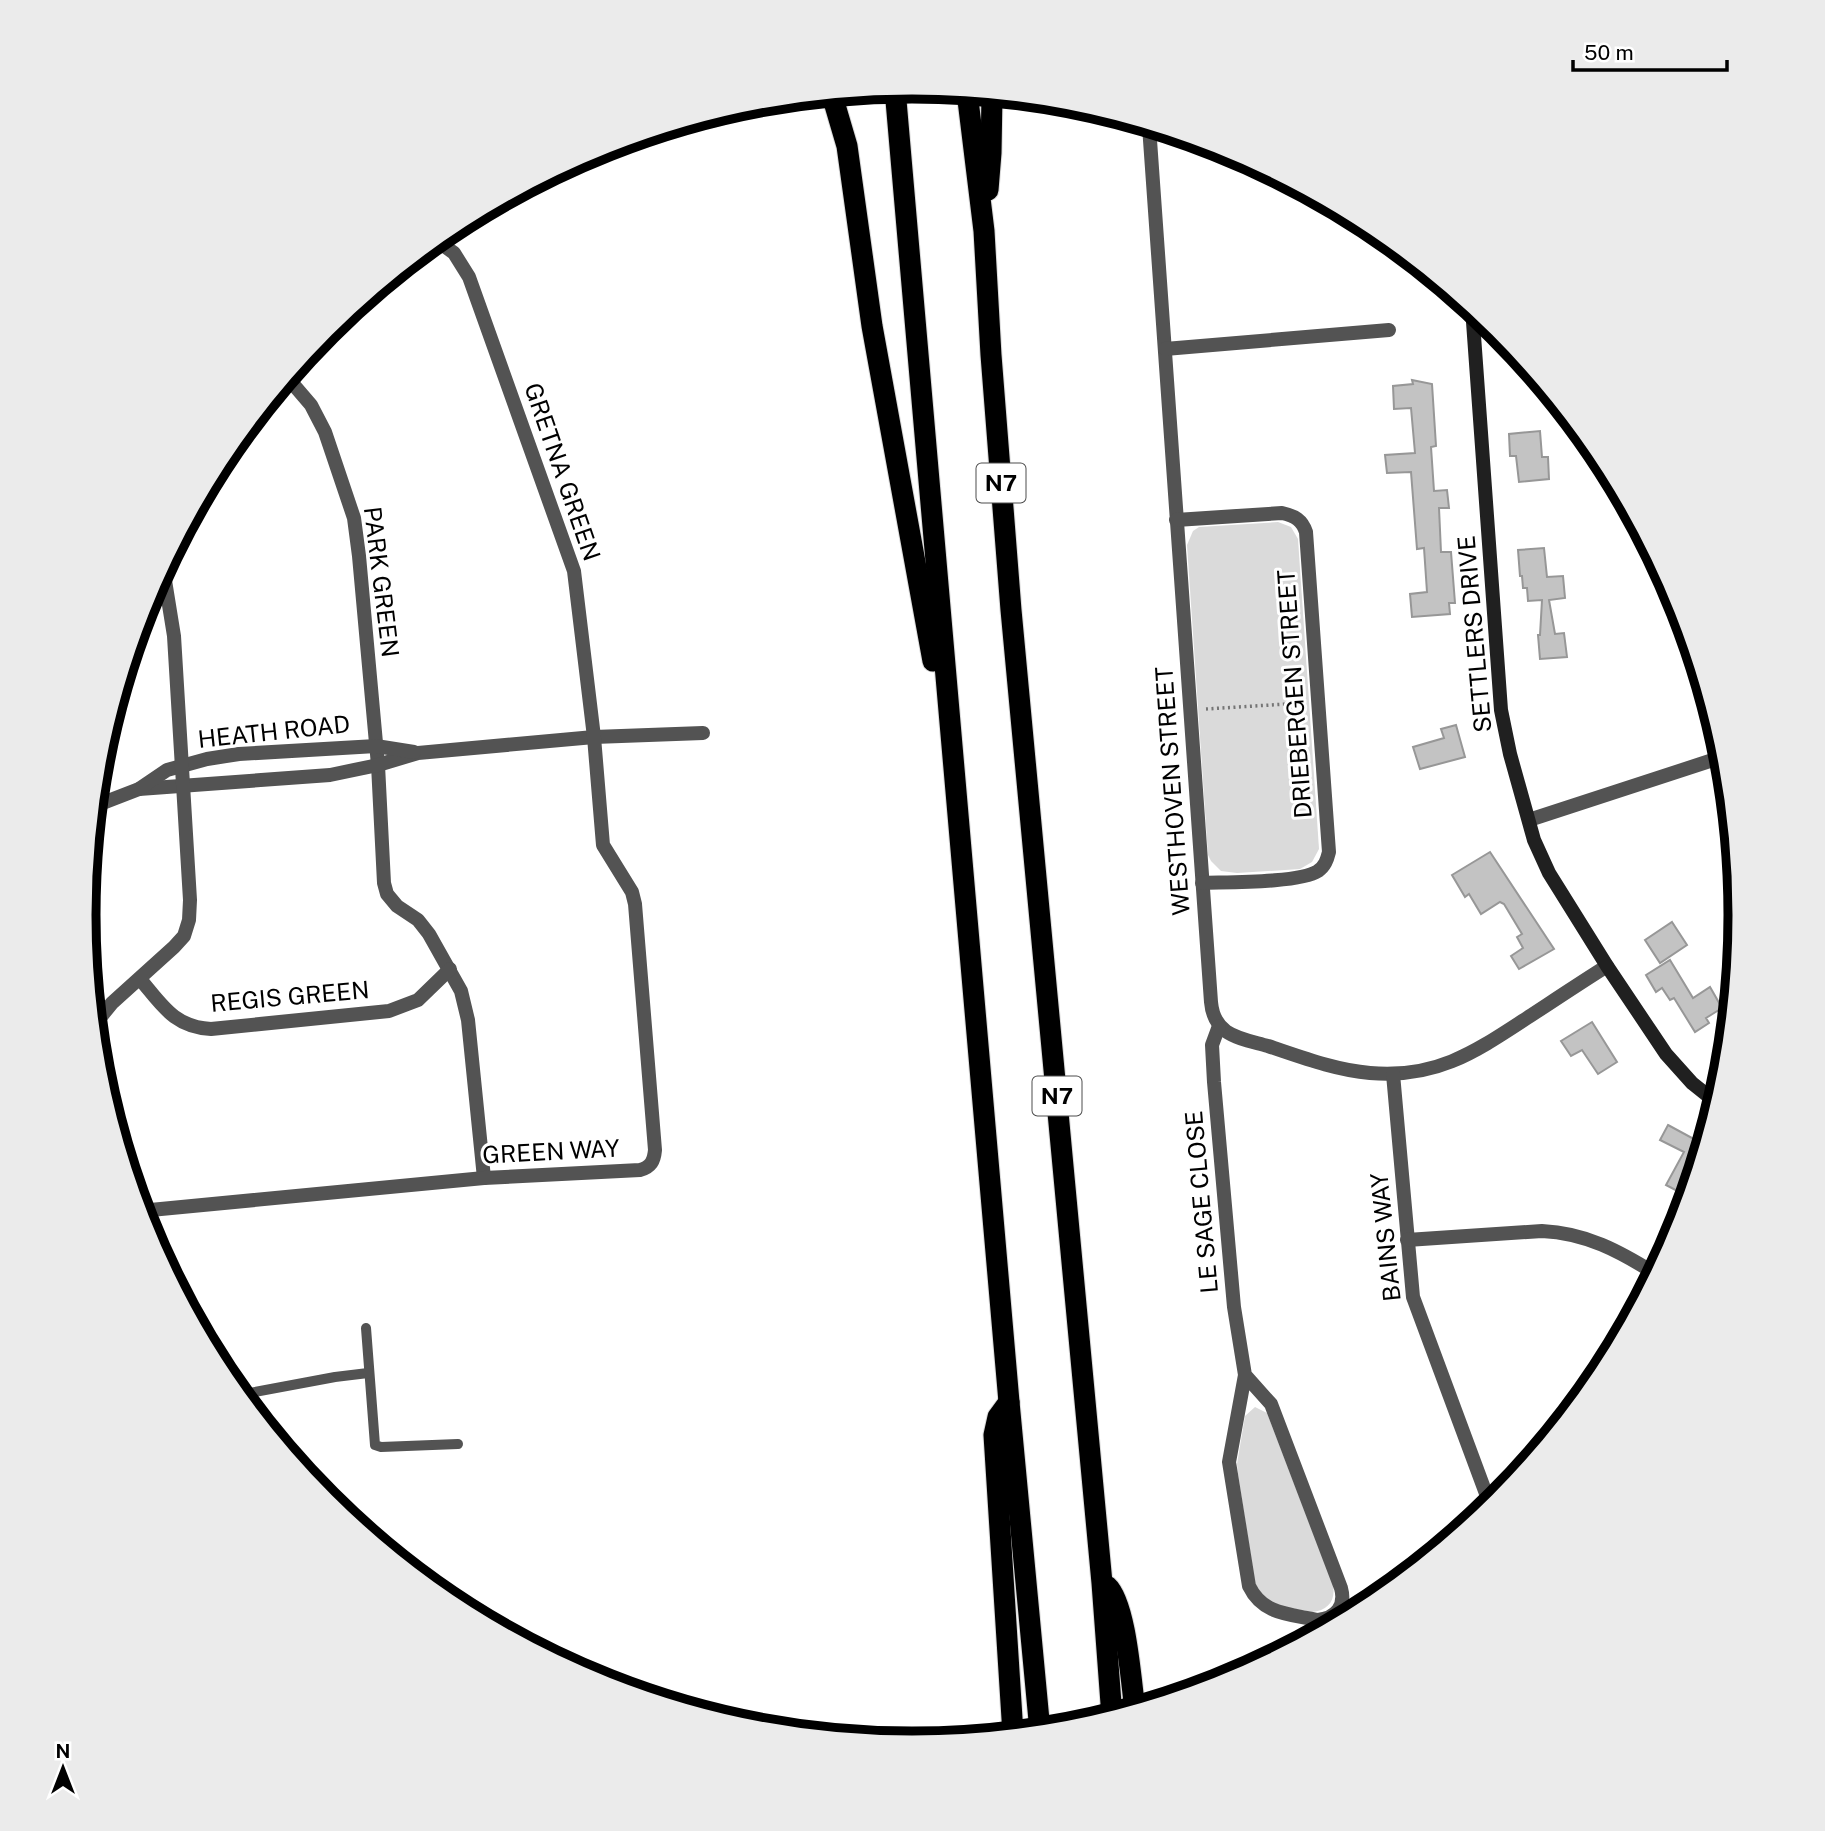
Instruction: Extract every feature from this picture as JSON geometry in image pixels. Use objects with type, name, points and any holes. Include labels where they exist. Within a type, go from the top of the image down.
[{"type":"highway","points":[[896,100],[1039,1722]]},
{"type":"highway","name":"N7","points":[[968,101],[984,230],[1011,610],[1111,1707]]},
{"type":"highway","points":[[834,103],[847,146],[872,326],[957,787]]},
{"type":"highway","points":[[984,230],[991,153],[992,103]]},
{"type":"highway","points":[[1009,1402],[998,1417],[994,1436],[1012,1726]]},
{"type":"highway","points":[[1102,1583],[1115,1597],[1122,1619],[1134,1701]]},
{"type":"street","name":"WESTHOVEN STREET","points":[[1150,135],[1202,883],[1212,1010],[1219,1026]]},
{"type":"street","name":"GRETNA GREEN","points":[[445,247],[454,253],[469,277],[574,571],[594,737]]},
{"type":"street","name":"SETTLERS DRIVE","points":[[1473,322],[1501,710],[1529,820],[1544,863],[1607,966],[1671,1060],[1692,1083],[1708,1095]]},
{"type":"street","points":[[1165,349],[1389,330]]},
{"type":"street","name":"PARK GREEN","points":[[294,384],[311,405],[325,432],[354,518],[378,765],[384,883],[387,894],[397,906],[418,920],[461,991],[468,1020],[484,1178]]},
{"type":"street","name":"DRIEBERGEN STREET","points":[[1176,520],[1282,513],[1297,517],[1303,524],[1306,532],[1329,852],[1325,864],[1316,872],[1297,877],[1202,883]]},
{"type":"street","points":[[102,1015],[174,947],[184,936],[189,920],[174,636],[166,586]]},
{"type":"street","name":"HEATH ROAD","points":[[139,789],[330,775],[418,753],[594,737],[703,733]]},
{"type":"street","name":"GREEN WAY","points":[[151,1209],[484,1178],[640,1170],[651,1164],[655,1150],[635,904],[632,892],[603,845],[594,737]]},
{"type":"street","name":"HEATH ROAD","points":[[104,802],[139,789],[167,770],[239,754],[376,746],[418,753]]},
{"type":"street","points":[[1529,820],[1714,760]]},
{"type":"street","points":[[1219,1026],[1233,1036],[1320,1063],[1359,1072],[1393,1074],[1437,1067],[1473,1054],[1607,966]]},
{"type":"street","name":"REGIS GREEN","points":[[140,979],[178,1021],[197,1028],[211,1029],[389,1011],[418,1000],[450,969]]},
{"type":"street","name":"LE SAGE CLOSE","points":[[1219,1026],[1212,1045],[1214,1082],[1234,1307],[1245,1375],[1230,1462],[1248,1586],[1262,1605],[1274,1611],[1318,1620],[1327,1618]]},
{"type":"street","name":"BAINS WAY","points":[[1393,1074],[1410,1281],[1417,1312],[1487,1496]]},
{"type":"street","points":[[1407,1240],[1563,1232],[1603,1244],[1649,1269]]},
{"type":"street","name":"LE SAGE CLOSE","points":[[1245,1375],[1271,1404],[1341,1588],[1343,1594],[1340,1607],[1334,1614]]},
{"type":"lane","points":[[366,1328],[374,1442],[377,1447],[458,1444]]},
{"type":"lane","points":[[251,1393],[368,1373]]},
{"type":"path","points":[[1190,710],[1318,702]]},
{"type":"shaded area","points":[[1278,522],[1291,527],[1298,539],[1319,849],[1312,862],[1300,869],[1237,873],[1221,871],[1208,855],[1187,545],[1193,531],[1199,527]]},
{"type":"shaded area","points":[[1255,1407],[1267,1413],[1333,1585],[1330,1604],[1318,1611],[1286,1607],[1272,1602],[1255,1583],[1237,1464],[1245,1416]]},
{"type":"building","points":[[1412,380],[1432,384],[1436,446],[1431,447],[1434,491],[1447,490],[1449,508],[1439,508],[1441,552],[1451,552],[1455,603],[1449,603],[1450,614],[1412,617],[1410,594],[1427,592],[1424,548],[1417,549],[1411,472],[1387,473],[1385,455],[1415,453],[1411,408],[1394,409],[1393,386],[1413,384]]},
{"type":"building","points":[[1540,431],[1542,457],[1548,457],[1549,479],[1519,482],[1516,456],[1510,456],[1509,434]]},
{"type":"building","points":[[1544,548],[1547,577],[1563,576],[1565,598],[1549,600],[1555,634],[1564,633],[1567,657],[1540,659],[1538,635],[1542,600],[1528,601],[1527,588],[1523,588],[1520,576],[1518,550]]},
{"type":"building","points":[[1456,725],[1465,757],[1420,769],[1413,747],[1444,738],[1441,729]]},
{"type":"building","points":[[1490,852],[1554,949],[1519,969],[1511,956],[1523,948],[1517,937],[1522,934],[1504,904],[1500,902],[1481,914],[1469,894],[1465,897],[1452,875]]},
{"type":"building","points":[[1672,922],[1687,945],[1660,963],[1645,940]]},
{"type":"building","points":[[1670,960],[1693,998],[1710,987],[1722,1008],[1706,1018],[1709,1023],[1695,1032],[1674,998],[1670,1000],[1662,988],[1656,992],[1646,975]]},
{"type":"building","points":[[1592,1022],[1617,1062],[1598,1074],[1582,1050],[1571,1056],[1561,1041]]},
{"type":"building","points":[[1668,1125],[1697,1141],[1680,1192],[1666,1185],[1684,1152],[1660,1140]]}]
